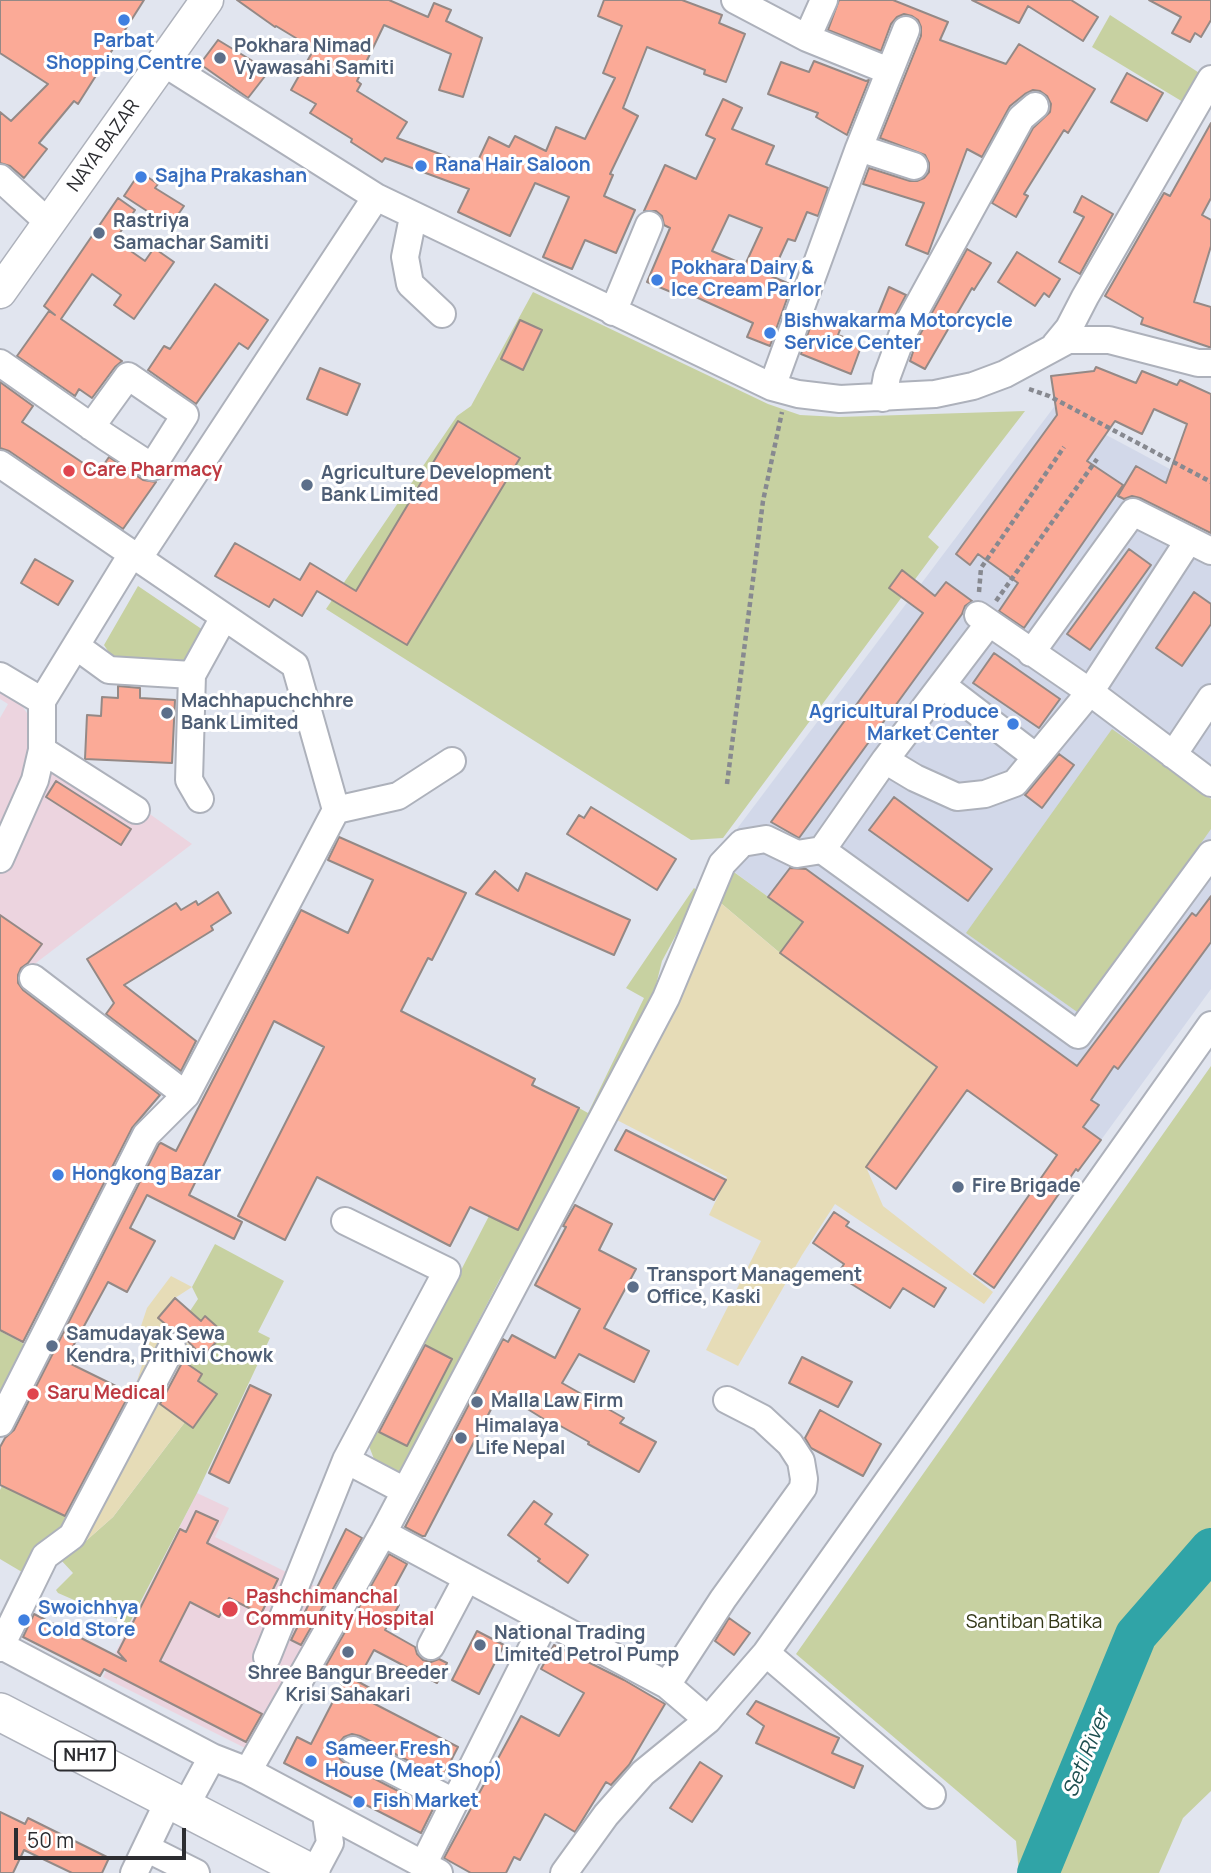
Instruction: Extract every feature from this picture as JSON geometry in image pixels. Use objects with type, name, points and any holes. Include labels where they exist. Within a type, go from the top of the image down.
[{"type":"highway","name":"NH17","points":[[0,1712],[313,1873]]},
{"type":"main road","name":"NAYA BAZAR","points":[[0,292],[207,0]]},
{"type":"street","points":[[735,0],[807,38],[889,71]]},
{"type":"street","points":[[807,38],[824,0]]},
{"type":"street","points":[[779,388],[859,148],[905,30]]},
{"type":"street","points":[[164,63],[376,198],[779,388],[840,399],[934,394],[973,386],[1005,374],[1068,340],[1109,340],[1198,363],[1211,363]]},
{"type":"street","points":[[1055,345],[1069,328],[1211,79]]},
{"type":"street","points":[[883,398],[887,376],[903,333],[1021,118],[1035,106]]},
{"type":"street","points":[[859,148],[914,166]]},
{"type":"street","points":[[0,178],[48,222]]},
{"type":"street","points":[[0,859],[35,780],[41,750],[42,701],[135,556],[376,198]]},
{"type":"street","points":[[413,217],[405,257],[410,284],[442,314]]},
{"type":"street","points":[[613,312],[649,225]]},
{"type":"street","points":[[0,363],[92,427]]},
{"type":"street","points":[[0,464],[295,665],[336,810],[186,1095],[146,1135],[0,1423]]},
{"type":"street","points":[[885,760],[915,778],[957,797],[985,794],[1015,783],[1090,692],[1200,545],[1133,512],[1031,653]]},
{"type":"street","points":[[200,799],[189,780],[192,675],[224,617]]},
{"type":"street","points":[[248,1772],[383,1533],[666,998],[722,864],[742,843],[765,839],[797,854],[821,850],[942,685],[984,619],[1090,692],[1211,783]]},
{"type":"street","points":[[76,646],[109,670],[192,675]]},
{"type":"street","points":[[0,676],[42,701]]},
{"type":"street","points":[[942,685],[1036,757]]},
{"type":"street","points":[[1173,755],[1211,698]]},
{"type":"street","points":[[41,750],[136,810]]},
{"type":"street","points":[[336,810],[398,796],[452,761]]},
{"type":"street","points":[[821,850],[1078,1035],[1211,854]]},
{"type":"street","points":[[33,978],[186,1095]]},
{"type":"street","points":[[564,1873],[606,1815],[643,1773],[708,1720],[766,1653],[1211,1024]]},
{"type":"street","points":[[267,1657],[346,1460],[447,1271],[345,1221]]},
{"type":"street","points":[[172,1347],[72,1536],[45,1556],[0,1646],[431,1869],[454,1802],[546,1620]]},
{"type":"street","points":[[667,1685],[723,1599],[803,1488],[801,1461],[790,1444],[762,1418],[727,1400]]},
{"type":"street","points":[[346,1460],[405,1491]]},
{"type":"street","points":[[383,1533],[667,1685],[708,1720]]},
{"type":"street","points":[[431,1646],[467,1578]]},
{"type":"street","points":[[766,1653],[932,1795]]},
{"type":"street","points":[[353,1750],[454,1802]]},
{"type":"street","points":[[134,1873],[146,1848],[212,1757]]},
{"type":"street","points":[[313,1873],[330,1843],[326,1815]]},
{"type":"street","points":[[146,1848],[196,1873]]},
{"type":"path","points":[[1005,374],[1012,382],[1049,396],[1211,482]]},
{"type":"path","points":[[727,784],[779,388]]},
{"type":"path","points":[[984,619],[981,568],[1064,447]]},
{"type":"path","points":[[984,619],[1097,459]]},
{"type":"shaded area","name":"Agricultural Produce Market Center","points":[[1054,407],[1211,491],[1211,989],[1101,1140],[715,858]]},
{"type":"shaded area","points":[[0,688],[17,698],[44,739],[192,844],[28,969],[0,997],[0,955],[22,971],[41,944],[0,915],[0,718],[8,704],[0,699]],"holes":[[[56,781],[131,828],[121,845],[46,798]]]},
{"type":"shaded area","name":"Pashchimanchal Community Hospital","points":[[197,1493],[229,1508],[215,1537],[331,1594],[251,1751],[103,1677]]},
{"type":"green space","points":[[1110,15],[1204,76],[1188,105],[1092,47]]},
{"type":"green space","points":[[533,292],[768,404],[800,415],[839,417],[1025,411],[928,537],[939,547],[723,838],[691,840],[326,609],[457,416],[471,406]]},
{"type":"green space","points":[[138,586],[206,632],[189,661],[177,664],[112,657],[104,645]]},
{"type":"green space","points":[[1112,729],[1211,799],[1211,829],[1080,1014],[966,933]]},
{"type":"green space","points":[[731,870],[803,922],[780,953],[716,899]]},
{"type":"green space","points":[[694,888],[699,892],[662,961],[654,993],[518,1257],[501,1277],[398,1477],[385,1471],[374,1459],[369,1446],[373,1430],[407,1446],[452,1360],[423,1344],[489,1216],[518,1230],[579,1108],[588,1113],[644,998],[626,988]]},
{"type":"green space","name":"Santiban Batika","points":[[1211,1066],[1211,1791],[1183,1818],[1159,1873],[1019,1873],[1016,1841],[796,1654]]},
{"type":"green space","points":[[215,1244],[284,1281],[258,1332],[270,1338],[197,1493],[129,1624],[58,1593],[56,1590],[73,1573],[60,1559],[113,1517],[185,1422],[194,1427],[217,1394],[198,1381],[202,1374],[183,1361],[204,1336],[214,1345],[224,1333],[206,1317],[201,1321],[190,1311],[198,1299],[192,1287]]},
{"type":"green space","points":[[0,1331],[26,1345],[0,1395]]},
{"type":"green space","points":[[48,1395],[20,1494],[71,1519],[27,1575],[0,1559],[0,1490]]},
{"type":"sand","points":[[716,899],[780,953],[937,1068],[866,1167],[883,1206],[993,1292],[984,1304],[835,1204],[802,1255],[738,1366],[706,1350],[761,1241],[709,1215],[727,1177],[613,1118]]},
{"type":"sand","points":[[171,1276],[192,1287],[175,1298],[159,1318],[193,1348],[155,1400],[185,1422],[113,1517],[60,1559],[52,1536],[71,1519],[133,1394],[142,1365],[141,1326],[147,1308]]},
{"type":"building","points":[[0,0],[144,0],[78,104],[74,101],[39,143],[47,149],[24,178],[10,166],[0,163],[0,112],[11,121],[48,84],[0,53]]},
{"type":"building","points":[[237,0],[389,0],[428,17],[434,3],[451,10],[446,21],[482,38],[463,97],[439,90],[451,54],[384,25],[357,81],[361,84],[357,91],[407,122],[397,138],[475,167],[489,137],[509,147],[515,136],[546,151],[556,127],[585,139],[615,78],[603,73],[622,26],[598,16],[604,0],[682,0],[722,15],[719,23],[745,34],[726,82],[704,74],[705,70],[647,47],[623,108],[638,116],[610,174],[613,175],[604,196],[635,210],[616,253],[585,240],[572,269],[543,257],[569,197],[535,183],[510,236],[458,212],[469,189],[385,158],[382,162],[351,142],[352,139],[310,113],[316,104],[291,90],[314,49],[275,27]]},
{"type":"building","points":[[839,0],[893,0],[948,22],[940,40],[1006,64],[1019,44],[1095,89],[1068,133],[1064,130],[1024,194],[1028,196],[1016,217],[992,203],[1033,128],[1050,112],[1051,104],[1047,96],[1040,91],[1033,90],[1025,94],[1010,106],[982,157],[967,149],[928,254],[906,245],[924,203],[863,184],[869,168],[910,181],[924,178],[929,172],[925,155],[880,138],[921,36],[921,27],[918,20],[912,16],[904,14],[897,17],[891,24],[881,51],[828,30]]},
{"type":"building","points":[[972,0],[1071,0],[1098,17],[1083,41],[1028,6],[1019,23]]},
{"type":"building","points":[[1149,0],[1211,0],[1211,20],[1201,37],[1195,33],[1190,42],[1172,33],[1181,17]]},
{"type":"building","points":[[218,40],[269,71],[248,98],[200,64]]},
{"type":"building","points":[[814,61],[869,80],[847,135],[816,117],[818,113],[768,94],[781,62],[809,72]]},
{"type":"building","points":[[1127,73],[1163,93],[1147,121],[1111,102]]},
{"type":"building","points":[[723,99],[742,108],[732,129],[774,146],[766,164],[828,188],[818,216],[807,212],[795,241],[788,239],[771,276],[792,285],[770,346],[747,337],[753,323],[685,292],[683,297],[647,282],[670,228],[664,225],[662,216],[656,211],[644,211],[665,165],[696,179],[715,139],[706,135]],"holes":[[[729,215],[762,228],[745,265],[712,251]]]},
{"type":"building","points":[[1211,123],[1211,198],[1202,215],[1211,220],[1211,246],[1194,302],[1211,307],[1209,347],[1141,324],[1143,318],[1105,296],[1164,193],[1170,196]]},
{"type":"building","points":[[140,172],[158,184],[155,188],[184,206],[170,226],[124,196]]},
{"type":"building","points":[[1082,196],[1113,214],[1080,274],[1059,262],[1084,217],[1074,212]]},
{"type":"building","points":[[118,198],[135,210],[115,240],[145,261],[154,248],[174,262],[134,319],[114,305],[121,295],[92,274],[61,319],[122,361],[92,398],[79,389],[75,396],[17,356],[49,311],[55,315],[44,306]]},
{"type":"building","points":[[967,249],[991,263],[974,290],[972,288],[925,369],[910,361],[917,340]]},
{"type":"building","points":[[1017,252],[1060,279],[1049,297],[1044,293],[1035,306],[998,282]]},
{"type":"building","points":[[215,284],[268,320],[248,349],[239,343],[196,404],[148,370],[164,346],[170,349]]},
{"type":"building","points":[[889,287],[906,295],[888,329],[874,324]]},
{"type":"building","points":[[814,316],[841,327],[838,335],[862,344],[851,374],[801,354]]},
{"type":"building","points":[[520,320],[542,330],[523,370],[501,359]]},
{"type":"building","points":[[1096,367],[1136,383],[1142,371],[1177,385],[1180,380],[1211,394],[1211,533],[1140,498],[1132,496],[1124,499],[1118,496],[1136,466],[1166,483],[1187,424],[1154,409],[1142,434],[1115,421],[1087,461],[1123,485],[1024,628],[999,611],[1018,583],[978,554],[970,565],[956,554],[1057,415],[1051,376],[1094,371]]},
{"type":"building","points":[[320,368],[360,384],[347,415],[307,399]]},
{"type":"building","points":[[0,382],[33,406],[22,422],[98,473],[109,457],[143,480],[156,482],[123,529],[9,451],[0,448]]},
{"type":"building","points":[[458,421],[520,458],[407,645],[317,591],[302,616],[274,599],[269,607],[215,576],[235,543],[300,580],[310,563],[356,591]]},
{"type":"building","points":[[1129,549],[1151,565],[1090,650],[1067,634]]},
{"type":"building","points":[[35,559],[73,581],[58,605],[21,583]]},
{"type":"building","points":[[902,570],[935,596],[946,582],[972,601],[965,606],[962,614],[799,838],[771,822],[923,613],[889,588]]},
{"type":"building","points":[[1194,592],[1211,604],[1211,624],[1182,666],[1156,648]]},
{"type":"building","points":[[994,653],[1060,699],[1039,728],[973,683]]},
{"type":"building","points":[[118,686],[140,688],[140,698],[175,700],[172,763],[85,759],[87,715],[101,716],[102,697],[118,698]]},
{"type":"building","points":[[1059,754],[1074,765],[1042,808],[1025,795]]},
{"type":"building","points":[[56,781],[131,829],[121,845],[46,797]]},
{"type":"building","points":[[894,797],[992,869],[968,901],[869,830]]},
{"type":"building","points":[[591,807],[676,859],[657,890],[567,834],[579,815],[584,818]]},
{"type":"building","points":[[339,837],[466,893],[432,960],[428,958],[401,1011],[535,1079],[532,1085],[579,1108],[518,1230],[470,1207],[450,1246],[317,1177],[285,1240],[238,1216],[324,1047],[274,1021],[189,1195],[242,1222],[234,1239],[147,1195],[130,1228],[155,1241],[127,1292],[108,1282],[65,1361],[130,1393],[65,1516],[0,1485],[0,1447],[14,1430],[159,1144],[176,1151],[301,910],[348,933],[373,880],[328,860]]},
{"type":"building","points":[[790,868],[806,869],[1077,1066],[1192,913],[1196,916],[1211,896],[1211,942],[1118,1069],[1114,1066],[1091,1100],[1099,1105],[1083,1127],[1101,1140],[1078,1171],[1076,1169],[994,1288],[974,1274],[1057,1155],[967,1090],[896,1189],[866,1167],[937,1067],[780,953],[803,922],[768,897]]},
{"type":"building","points":[[495,871],[518,891],[526,873],[630,920],[614,955],[476,894]]},
{"type":"building","points":[[218,892],[231,913],[211,926],[213,930],[124,985],[196,1041],[181,1071],[106,1014],[114,1003],[87,959],[176,903],[181,910],[196,901],[198,905]]},
{"type":"building","name":"Hongkong Bazar","points":[[0,915],[42,944],[18,975],[18,983],[23,990],[160,1095],[132,1128],[23,1342],[0,1330]]},
{"type":"building","points":[[626,1130],[726,1180],[714,1200],[615,1150]]},
{"type":"building","points":[[575,1205],[612,1224],[599,1250],[636,1269],[604,1328],[649,1351],[634,1382],[579,1354],[562,1383],[624,1418],[620,1423],[656,1442],[639,1472],[500,1392],[425,1536],[422,1536],[405,1527],[503,1339],[508,1342],[512,1335],[555,1358],[580,1309],[535,1285]]},
{"type":"building","points":[[834,1212],[849,1222],[846,1226],[946,1288],[934,1307],[903,1288],[890,1308],[837,1275],[844,1264],[813,1243]]},
{"type":"building","points":[[175,1298],[201,1321],[205,1316],[224,1333],[203,1357],[180,1333],[158,1318]]},
{"type":"building","points":[[425,1345],[452,1359],[407,1446],[379,1432]]},
{"type":"building","points":[[802,1357],[852,1382],[838,1407],[789,1383]]},
{"type":"building","points":[[183,1361],[202,1374],[198,1381],[217,1394],[193,1428],[160,1404]]},
{"type":"building","points":[[250,1385],[271,1395],[229,1483],[209,1473]]},
{"type":"building","points":[[820,1410],[881,1444],[863,1476],[811,1448],[805,1438]]},
{"type":"building","points":[[534,1501],[552,1514],[545,1524],[588,1555],[568,1583],[508,1535]]},
{"type":"building","points":[[196,1511],[218,1521],[207,1543],[278,1579],[261,1614],[229,1598],[219,1617],[190,1602],[160,1661],[262,1714],[246,1742],[104,1669],[100,1676],[23,1637],[34,1614],[126,1661],[118,1652],[180,1529],[186,1532]]},
{"type":"building","points":[[346,1529],[362,1538],[301,1645],[291,1640]]},
{"type":"building","points":[[389,1554],[407,1564],[388,1599],[399,1605],[385,1630],[415,1647],[423,1660],[431,1662],[439,1659],[447,1663],[437,1683],[374,1650],[357,1681],[377,1692],[371,1702],[458,1747],[442,1778],[360,1736],[352,1734],[344,1737],[337,1751],[346,1764],[433,1809],[421,1833],[284,1763],[297,1737],[311,1744],[344,1680],[324,1669]]},
{"type":"building","points":[[729,1618],[750,1633],[734,1655],[715,1641]]},
{"type":"building","points":[[477,1631],[504,1645],[479,1694],[452,1680]]},
{"type":"building","points":[[554,1645],[665,1704],[629,1765],[611,1785],[606,1782],[575,1832],[545,1814],[520,1860],[514,1857],[506,1873],[471,1873],[444,1858],[521,1716],[559,1736],[584,1693],[541,1669]]},
{"type":"building","points":[[756,1701],[839,1738],[832,1753],[863,1766],[854,1788],[756,1743],[764,1726],[747,1714]]},
{"type":"building","points":[[700,1762],[722,1776],[692,1822],[670,1808]]},
{"type":"building","points":[[0,1812],[25,1824],[28,1818],[109,1858],[102,1873],[72,1873],[24,1850],[13,1873],[0,1873]]},
{"type":"waterway","name":"Seti River","points":[[1038,1873],[1136,1635],[1211,1549]]},
{"type":"place","name":"Parbat Shopping Centre","points":[[124,20]]},
{"type":"place","name":"Pokhara Nimad Vyawasahi Samiti","points":[[220,58]]},
{"type":"place","name":"Rana Hair Saloon","points":[[421,166]]},
{"type":"place","name":"Sajha Prakashan","points":[[141,177]]},
{"type":"place","name":"Rastriya Samachar Samiti","points":[[99,233]]},
{"type":"place","name":"Pokhara Dairy & Ice Cream Parlor","points":[[657,280]]},
{"type":"place","name":"Bishwakarma Motorcycle Service Center","points":[[770,333]]},
{"type":"place","name":"Care Pharmacy","points":[[69,471]]},
{"type":"place","name":"Agriculture Development Bank Limited","points":[[307,485]]},
{"type":"place","name":"Machhapuchchhre Bank Limited","points":[[167,713]]},
{"type":"place","name":"Agricultural Produce Market Center","points":[[1013,724]]},
{"type":"place","name":"Hongkong Bazar","points":[[58,1175]]},
{"type":"place","name":"Fire Brigade","points":[[958,1187]]},
{"type":"place","name":"Transport Management Office, Kaski","points":[[633,1287]]},
{"type":"place","name":"Samudayak Sewa Kendra, Prithivi Chowk","points":[[52,1346]]},
{"type":"place","name":"Saru Medical","points":[[33,1394]]},
{"type":"place","name":"Malla Law Firm","points":[[477,1402]]},
{"type":"place","name":"Himalaya Life Nepal","points":[[461,1438]]},
{"type":"place","name":"Pashchimanchal Community Hospital","points":[[230,1609]]},
{"type":"place","name":"Swoichhya Cold Store","points":[[24,1620]]},
{"type":"place","name":"National Trading Limited Petrol Pump","points":[[480,1645]]},
{"type":"place","name":"Shree Bangur Breeder Krisi Sahakari","points":[[348,1652]]},
{"type":"place","name":"Sameer Fresh House (Meat Shop)","points":[[311,1761]]},
{"type":"place","name":"Fish Market","points":[[359,1802]]}]
